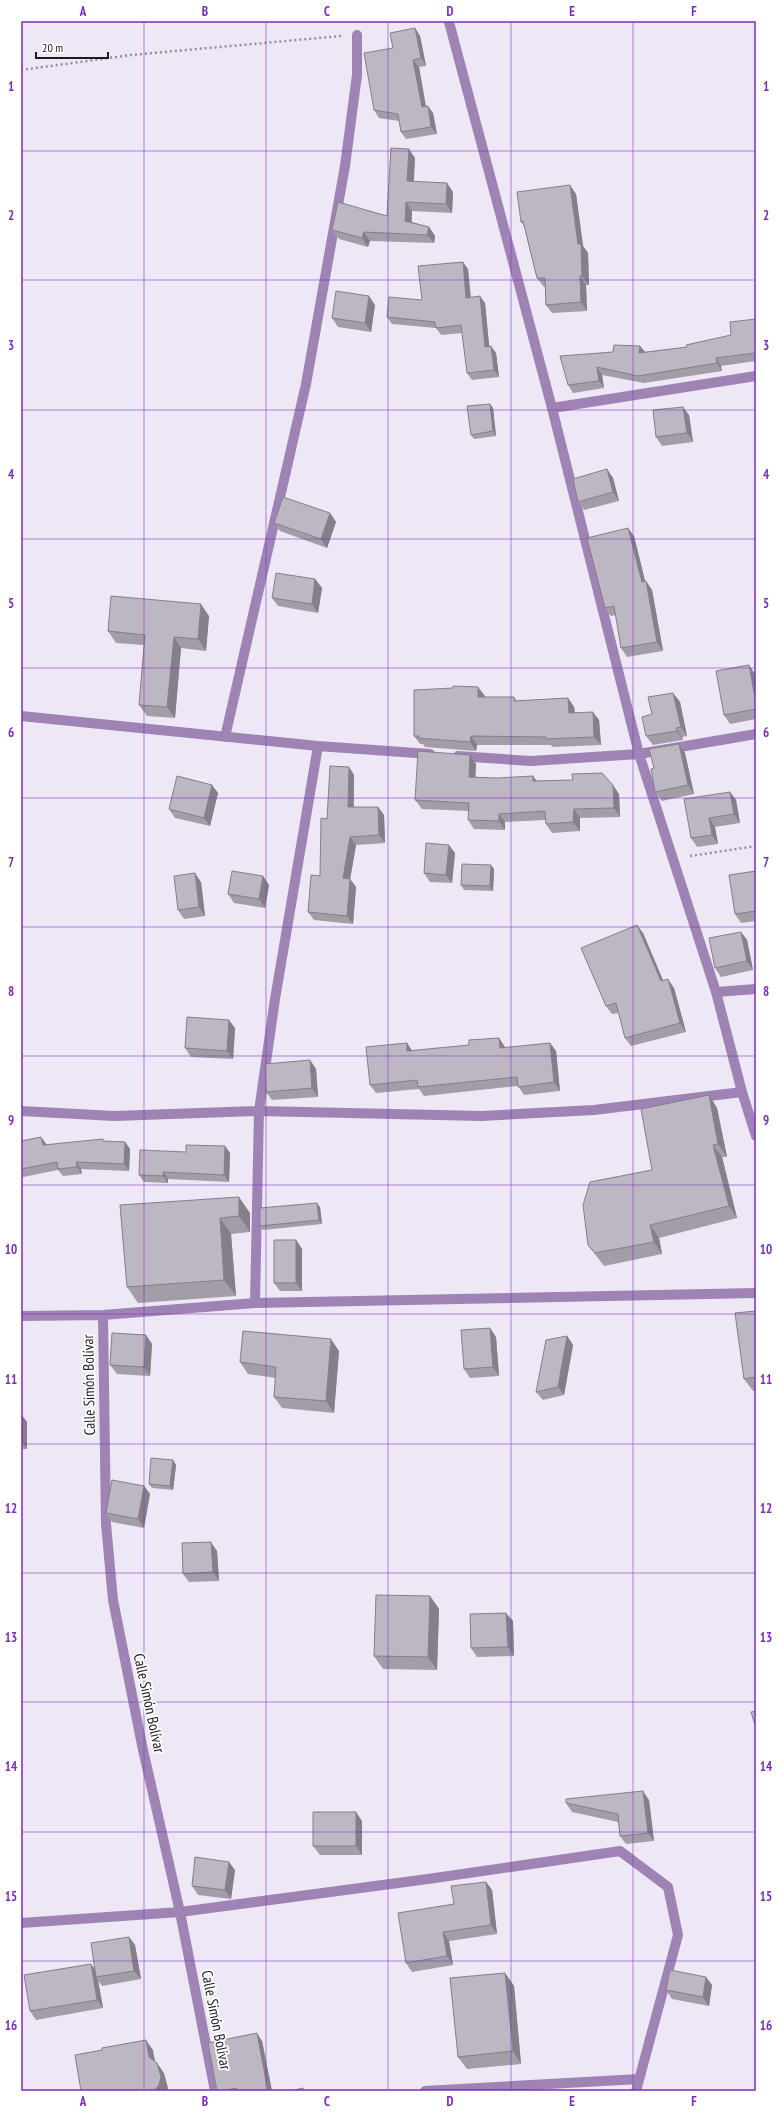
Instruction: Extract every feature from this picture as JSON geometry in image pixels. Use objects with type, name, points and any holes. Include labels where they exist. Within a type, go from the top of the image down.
[{"type":"street","points":[[449,22],[552,408],[639,754],[716,992],[742,1092],[756,1136]]},
{"type":"street","points":[[225,737],[306,384],[345,166],[357,76],[357,35]]},
{"type":"street","points":[[552,408],[756,376]]},
{"type":"street","points":[[21,716],[318,746],[531,761],[639,754],[756,734]]},
{"type":"street","points":[[255,1303],[259,1111],[276,991],[318,746]]},
{"type":"street","points":[[716,992],[756,989]]},
{"type":"street","points":[[21,1111],[114,1116],[259,1111],[482,1116],[594,1110],[742,1092]]},
{"type":"street","points":[[21,1316],[103,1315],[255,1303],[756,1293]]},
{"type":"street","name":"Calle Simón Bolívar","points":[[103,1315],[106,1524],[113,1600],[141,1743],[180,1912],[215,2091]]},
{"type":"street","points":[[21,1923],[180,1912],[428,1880],[620,1851],[668,1887],[678,1935],[636,2091]]},
{"type":"street","points":[[424,2091],[640,2079]]},
{"type":"path","points":[[21,70],[131,55],[357,35]]},
{"type":"path","points":[[673,858],[756,846]]},
{"type":"building","points":[[415,28],[421,58],[413,60],[422,107],[428,106],[431,127],[401,132],[398,114],[374,110],[364,53],[393,48],[390,33]]},
{"type":"building","points":[[391,148],[409,149],[407,181],[447,183],[446,204],[406,202],[405,221],[429,227],[427,235],[364,232],[362,238],[332,230],[338,202],[387,216]]},
{"type":"building","points":[[570,185],[578,244],[581,244],[581,302],[546,305],[545,278],[537,278],[523,221],[521,222],[517,192]]},
{"type":"building","points":[[463,262],[466,298],[480,296],[485,347],[491,346],[494,370],[467,373],[461,325],[436,328],[435,322],[387,317],[389,297],[422,300],[418,266]]},
{"type":"building","points":[[336,291],[369,296],[365,323],[332,318]]},
{"type":"building","points":[[756,319],[756,353],[716,358],[717,363],[638,376],[597,367],[599,381],[568,385],[560,356],[613,352],[614,345],[640,346],[639,353],[687,347],[686,345],[731,335],[730,322]]},
{"type":"building","points":[[490,404],[493,431],[471,435],[467,406]]},
{"type":"building","points":[[683,407],[687,433],[656,437],[653,410]]},
{"type":"building","points":[[607,469],[613,492],[578,502],[573,479]]},
{"type":"building","points":[[283,497],[330,513],[321,539],[274,523]]},
{"type":"building","points":[[628,528],[642,582],[646,581],[657,642],[621,648],[614,606],[605,608],[587,538]]},
{"type":"building","points":[[276,573],[315,579],[312,604],[272,598]]},
{"type":"building","points":[[111,596],[201,604],[198,639],[174,637],[167,707],[139,705],[145,635],[108,631]]},
{"type":"building","points":[[749,665],[756,709],[724,715],[716,671]]},
{"type":"building","points":[[453,686],[478,687],[478,697],[514,697],[514,701],[568,698],[569,713],[593,712],[594,737],[546,739],[546,737],[471,736],[470,742],[418,738],[419,736],[414,736],[414,690],[453,688]]},
{"type":"building","points":[[673,693],[681,727],[676,728],[677,731],[646,736],[642,717],[652,714],[648,697]]},
{"type":"building","points":[[679,744],[688,785],[655,792],[651,769],[654,768],[649,749]]},
{"type":"building","points":[[418,751],[470,755],[469,777],[497,778],[533,776],[533,781],[573,780],[572,774],[602,773],[613,785],[614,808],[574,809],[573,822],[546,824],[545,811],[499,814],[499,821],[468,820],[469,803],[415,800]]},
{"type":"building","points":[[330,766],[349,767],[348,807],[378,807],[379,835],[350,837],[343,878],[350,879],[347,916],[308,912],[311,875],[320,876],[321,818],[327,819]]},
{"type":"building","points":[[177,776],[212,785],[204,818],[169,809]]},
{"type":"building","points":[[730,792],[734,814],[709,818],[712,835],[691,838],[684,799]]},
{"type":"building","points":[[426,843],[449,845],[446,875],[424,873]]},
{"type":"building","points":[[462,864],[491,865],[490,886],[461,885]]},
{"type":"building","points":[[232,871],[263,876],[259,899],[228,894]]},
{"type":"building","points":[[756,871],[756,911],[735,914],[729,875]]},
{"type":"building","points":[[195,873],[199,907],[178,910],[174,876]]},
{"type":"building","points":[[637,925],[661,981],[668,979],[680,1023],[625,1038],[616,1003],[606,1006],[581,948]]},
{"type":"building","points":[[741,932],[747,961],[715,968],[709,938]]},
{"type":"building","points":[[187,1017],[229,1020],[227,1051],[185,1048]]},
{"type":"building","points":[[499,1038],[500,1048],[550,1043],[554,1082],[518,1087],[517,1077],[418,1087],[417,1080],[370,1085],[366,1047],[407,1043],[407,1051],[469,1045],[469,1040]]},
{"type":"building","points":[[310,1060],[312,1088],[266,1092],[265,1064]]},
{"type":"building","points":[[709,1095],[718,1144],[713,1145],[729,1206],[650,1225],[654,1242],[595,1253],[588,1245],[583,1205],[590,1182],[652,1170],[641,1109]]},
{"type":"building","points":[[41,1137],[43,1145],[103,1139],[103,1141],[125,1142],[124,1164],[76,1162],[77,1167],[58,1169],[57,1162],[21,1169],[21,1141]]},
{"type":"building","points":[[186,1145],[225,1146],[224,1175],[163,1172],[163,1176],[139,1175],[140,1150],[186,1152]]},
{"type":"building","points":[[239,1197],[239,1216],[220,1218],[224,1280],[127,1287],[120,1205]]},
{"type":"building","points":[[317,1203],[319,1220],[260,1226],[260,1208]]},
{"type":"building","points":[[274,1240],[296,1240],[296,1283],[274,1283]]},
{"type":"building","points":[[756,1311],[756,1377],[744,1379],[735,1313]]},
{"type":"building","points":[[490,1328],[493,1367],[464,1369],[461,1330]]},
{"type":"building","points":[[243,1331],[331,1339],[326,1401],[274,1397],[276,1367],[240,1362]]},
{"type":"building","points":[[112,1333],[146,1335],[144,1367],[110,1365]]},
{"type":"building","points":[[567,1336],[558,1387],[536,1392],[546,1340]]},
{"type":"building","points":[[151,1458],[173,1460],[170,1486],[149,1484]]},
{"type":"building","points":[[112,1480],[144,1486],[138,1519],[106,1513]]},
{"type":"building","points":[[211,1542],[213,1572],[183,1574],[182,1543]]},
{"type":"building","points":[[376,1595],[430,1596],[428,1657],[374,1656]]},
{"type":"building","points":[[506,1613],[508,1647],[471,1648],[470,1614]]},
{"type":"building","points":[[756,1711],[756,1728],[751,1712]]},
{"type":"building","points":[[643,1791],[648,1833],[620,1836],[618,1814],[566,1803],[566,1799]]},
{"type":"building","points":[[313,1812],[356,1812],[356,1846],[313,1846]]},
{"type":"building","points":[[195,1857],[229,1862],[225,1890],[192,1886]]},
{"type":"building","points":[[486,1882],[491,1925],[443,1932],[447,1956],[406,1963],[398,1913],[454,1904],[451,1886]]},
{"type":"building","points":[[129,1937],[134,1971],[96,1977],[91,1943]]},
{"type":"building","points":[[91,1964],[97,2000],[30,2011],[24,1975]]},
{"type":"building","points":[[670,1970],[706,1977],[703,1997],[666,1990]]},
{"type":"building","points":[[505,1973],[513,2051],[458,2057],[450,1978]]},
{"type":"building","points":[[257,2033],[268,2091],[237,2091],[236,2088],[217,2091],[208,2043]]},
{"type":"building","points":[[146,2040],[149,2057],[157,2063],[161,2077],[159,2085],[154,2091],[81,2091],[75,2055],[102,2050],[102,2048]]},
{"type":"building","points":[[303,2088],[304,2091],[290,2091]]}]
